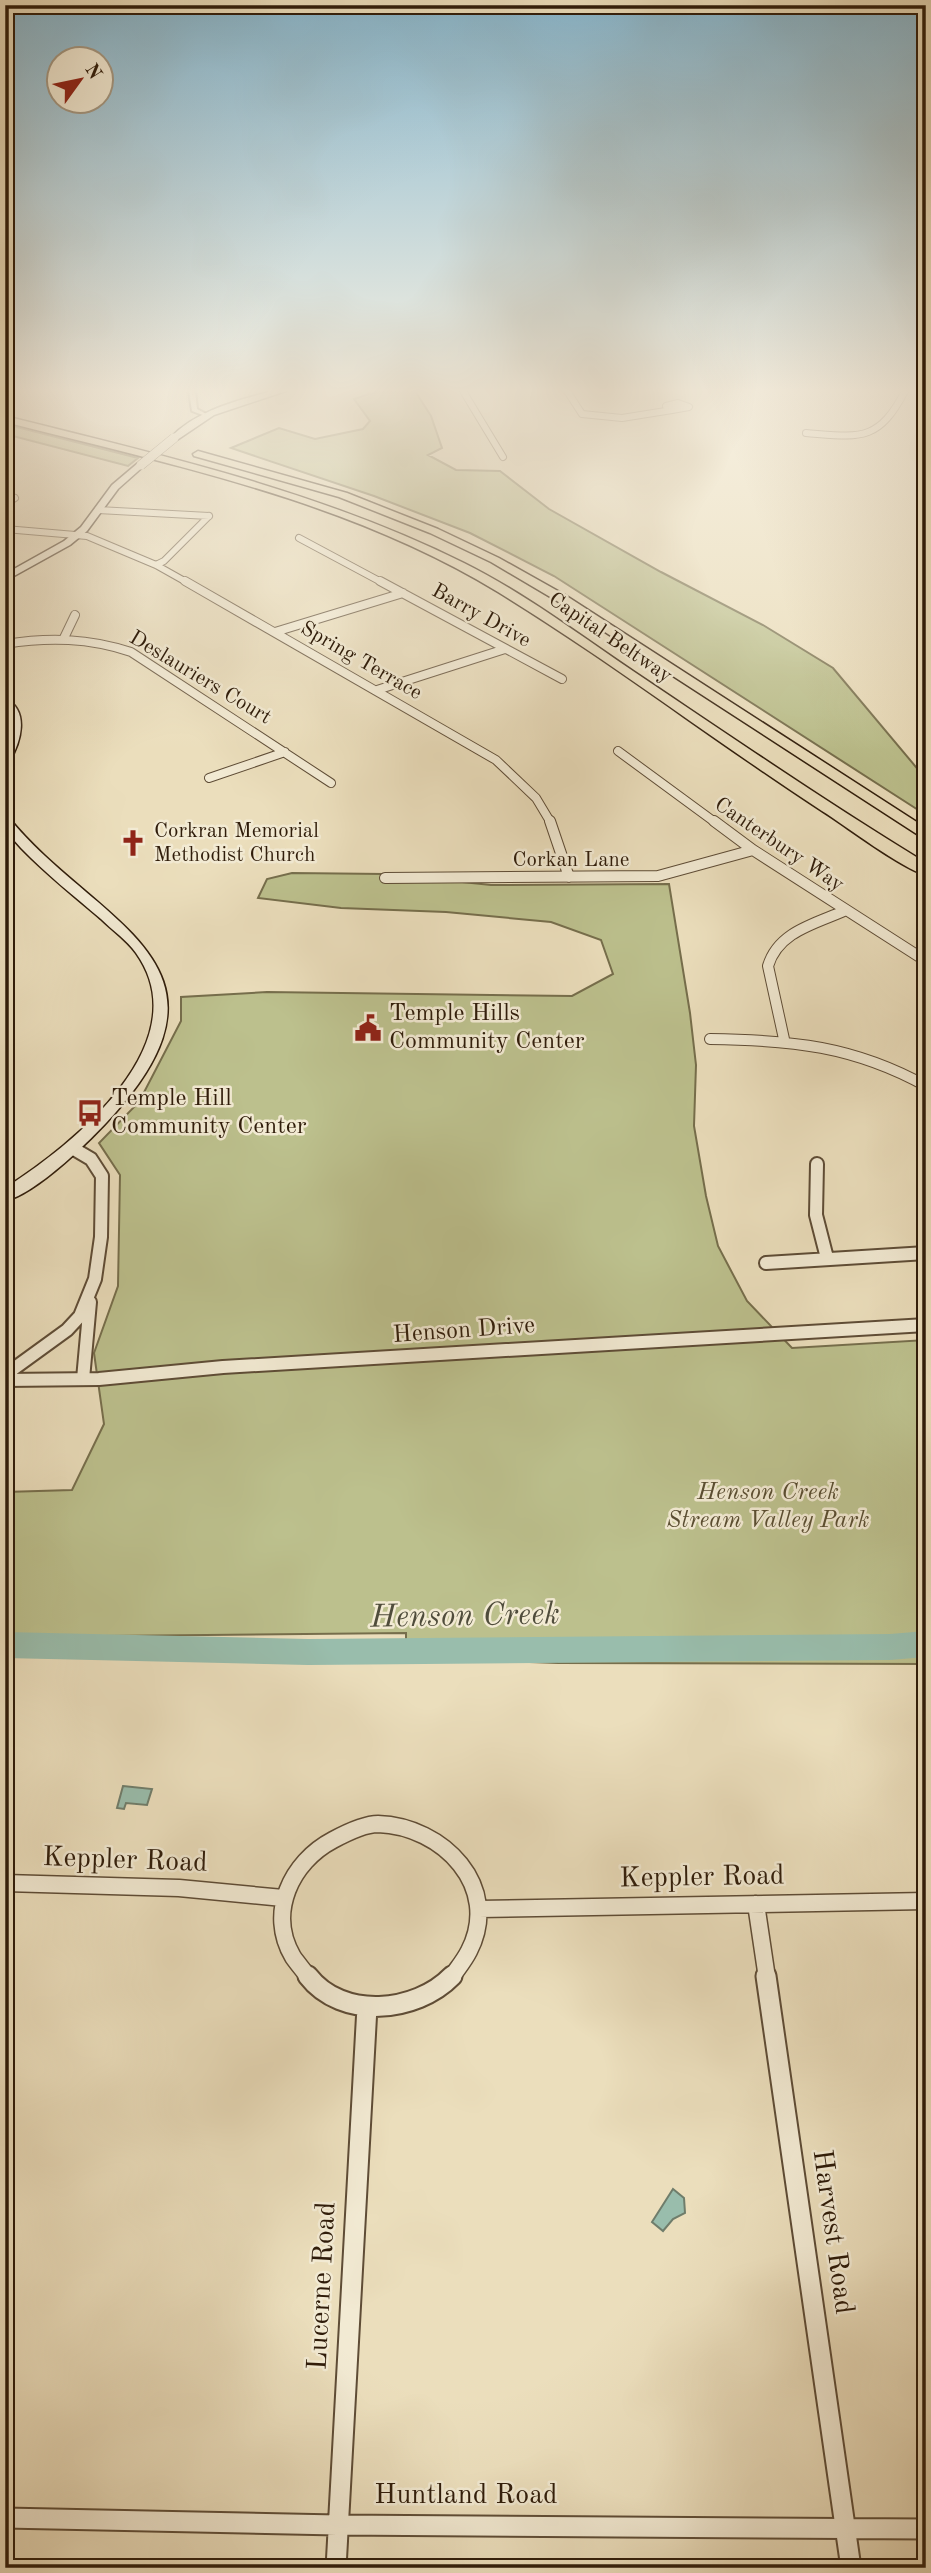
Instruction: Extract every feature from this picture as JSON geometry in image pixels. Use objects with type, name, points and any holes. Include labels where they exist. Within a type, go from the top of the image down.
[{"type":"highway","name":"Capital Beltway","points":[[334,511],[435,553],[527,606],[792,785],[926,870]]},
{"type":"highway","name":"Capital Beltway","points":[[385,511],[424,526],[495,560],[561,598],[926,835]]},
{"type":"main road","points":[[5,578],[41,560],[78,534],[97,511]]},
{"type":"main road","points":[[5,701],[14,715],[17,733],[5,759]]},
{"type":"main road","points":[[5,821],[38,856],[143,953],[160,986],[163,1008],[152,1052],[111,1109],[74,1149],[5,1196]]},
{"type":"street","points":[[118,511],[209,516],[164,561],[156,565]]},
{"type":"street","name":"Spring Terrace","points":[[5,529],[78,534],[106,542],[156,565],[496,760],[537,796],[549,814],[569,877]]},
{"type":"street","name":"Barry Drive","points":[[299,538],[562,680]]},
{"type":"street","points":[[275,632],[403,593]]},
{"type":"street","points":[[64,638],[75,615]]},
{"type":"street","name":"Deslauriers Court","points":[[5,644],[64,638],[100,642],[131,652],[331,783]]},
{"type":"street","points":[[377,690],[505,649]]},
{"type":"street","name":"Canterbury Way","points":[[618,751],[752,850],[926,961]]},
{"type":"street","points":[[209,778],[285,752]]},
{"type":"street","name":"Corkan Lane","points":[[385,878],[658,876],[752,850]]},
{"type":"street","points":[[784,1039],[768,966],[769,959],[783,939],[844,911]]},
{"type":"street","points":[[710,1039],[784,1039],[823,1045],[868,1057],[926,1086]]},
{"type":"street","points":[[74,1149],[92,1158],[99,1166],[102,1176],[98,1252],[83,1379]]},
{"type":"street","points":[[817,1164],[816,1214],[827,1258]]},
{"type":"street","points":[[766,1263],[926,1254]]},
{"type":"street","points":[[5,1375],[68,1329],[91,1295]]},
{"type":"street","name":"Henson Drive","points":[[5,1380],[83,1379],[223,1367],[926,1325]]},
{"type":"street","points":[[389,1824],[426,1832],[447,1845],[463,1863],[474,1885],[479,1909],[477,1931],[469,1953],[455,1973],[437,1989],[403,2004],[367,2007],[341,2001],[318,1988],[300,1969],[288,1947],[281,1924],[284,1898],[294,1875],[309,1855],[329,1839],[352,1828],[389,1824]]},
{"type":"street","name":"Keppler Road","points":[[5,1883],[179,1888],[284,1898]]},
{"type":"street","name":"Keppler Road","points":[[479,1909],[926,1901]]},
{"type":"street","name":"Harvest Road","points":[[757,1903],[851,2568]]},
{"type":"street","name":"Lucerne Road","points":[[336,2568],[367,2007]]},
{"type":"street","name":"Huntland Road","points":[[5,2518],[337,2525],[926,2529]]},
{"type":"green space","points":[[413,511],[553,511],[763,625],[833,668],[926,779],[926,815],[554,576],[470,533]]},
{"type":"green space","name":"Henson Creek Stream Valley Park","points":[[292,873],[385,874],[491,885],[669,884],[690,1013],[696,1065],[694,1126],[706,1196],[718,1246],[747,1301],[792,1348],[926,1340],[926,1664],[558,1663],[406,1658],[406,1633],[5,1637],[5,1492],[72,1490],[104,1424],[94,1353],[118,1286],[120,1175],[99,1143],[139,1102],[181,1021],[181,997],[267,992],[572,996],[613,974],[601,940],[551,922],[446,912],[341,908],[258,898],[267,879]]},
{"type":"shaded area","points":[[123,1786],[152,1789],[147,1805],[126,1803],[124,1809],[117,1808]]},
{"type":"shaded area","points":[[673,2189],[684,2198],[685,2213],[673,2219],[663,2231],[652,2222]]},
{"type":"waterway","name":"Henson Creek","points":[[5,1645],[308,1652],[890,1647],[926,1644]]},
{"type":"place","name":"Corkran Memorial Methodist Church","points":[[133,843]]},
{"type":"place","name":"Temple Hills Community Center","points":[[368,1028]]},
{"type":"place","name":"Temple Hill Community Center","points":[[90,1113]]}]
